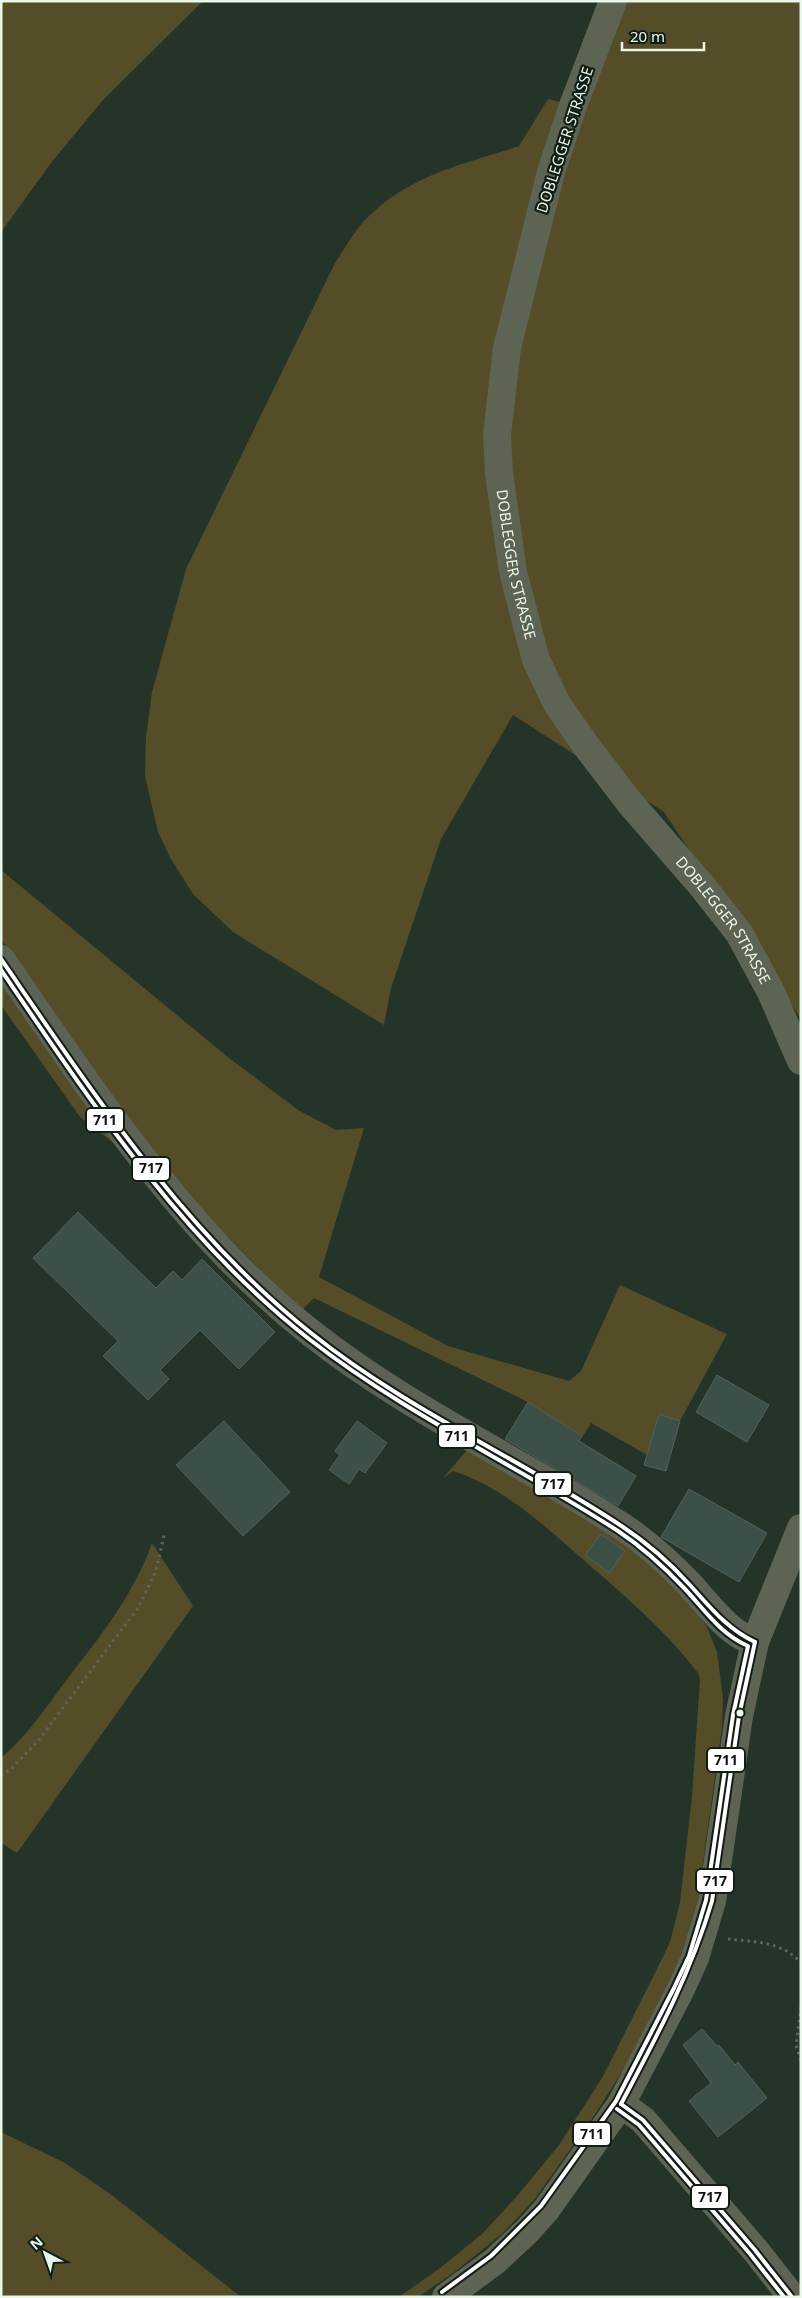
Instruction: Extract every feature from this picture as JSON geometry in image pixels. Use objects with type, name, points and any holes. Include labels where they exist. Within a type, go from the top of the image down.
[{"type":"street","name":"DOBLEGGER STRASSE","points":[[613,1],[573,106],[551,172],[507,348],[497,435],[501,491],[513,572],[536,660],[557,704],[625,797],[707,892],[739,933],[771,992],[801,1061]]},
{"type":"street","points":[[1,959],[116,1121],[169,1191],[194,1221],[294,1319],[370,1375],[605,1516],[646,1543],[681,1576],[734,1632],[755,1642]]},
{"type":"street","points":[[446,2297],[495,2261],[528,2230],[563,2187],[621,2104],[667,2018],[695,1958],[712,1901],[738,1716],[755,1642],[801,1528]]},
{"type":"street","points":[[621,2104],[644,2120],[756,2250],[792,2297]]},
{"type":"path","points":[[1,1776],[38,1741],[138,1608],[156,1571],[164,1535]]},
{"type":"path","points":[[703,1935],[774,1945],[789,1952],[801,1963]]},
{"type":"path","points":[[801,2007],[796,2045],[801,2060]]},
{"type":"shaded area","points":[[1,1],[203,1],[103,100],[51,163],[1,232]]},
{"type":"shaded area","points":[[604,1],[801,1],[801,1019],[664,812],[513,715],[441,839],[391,988],[384,1025],[233,932],[193,894],[171,859],[158,832],[145,776],[146,737],[152,692],[186,569],[335,263],[363,222],[398,193],[416,182],[456,166],[519,146],[548,99],[565,103]]},
{"type":"shaded area","points":[[1,870],[229,1058],[298,1110],[336,1130],[364,1128],[319,1277],[448,1346],[569,1381],[581,1371],[620,1285],[727,1334],[680,1421],[659,1415],[647,1455],[591,1423],[583,1436],[528,1402],[314,1298],[301,1311],[177,1185],[1,939]]},
{"type":"shaded area","points":[[1,978],[124,1151],[80,1117],[1,1005]]},
{"type":"shaded area","points":[[469,1448],[599,1526],[652,1563],[699,1615],[707,1627],[717,1652],[723,1698],[722,1728],[698,1898],[682,1953],[668,1986],[632,2056],[592,2119],[534,2200],[503,2233],[456,2271],[418,2297],[399,2297],[440,2268],[482,2234],[518,2195],[559,2145],[602,2078],[670,1942],[680,1902],[692,1796],[700,1679],[698,1673],[646,1615],[524,1510],[508,1498],[472,1478],[453,1471],[443,1478]]},
{"type":"shaded area","points":[[152,1543],[193,1606],[17,1853],[1,1843],[1,1758],[35,1722],[114,1616],[135,1581]]},
{"type":"shaded area","points":[[1,2132],[65,2163],[113,2196],[241,2297],[1,2297]]},
{"type":"building","points":[[78,1212],[156,1288],[173,1271],[182,1280],[202,1259],[275,1332],[239,1369],[200,1330],[160,1370],[169,1379],[148,1400],[103,1356],[118,1341],[33,1258]]},
{"type":"building","points":[[717,1375],[769,1405],[747,1442],[696,1412]]},
{"type":"building","points":[[528,1402],[582,1436],[579,1441],[636,1476],[618,1506],[505,1439]]},
{"type":"building","points":[[659,1414],[680,1421],[666,1471],[644,1465]]},
{"type":"building","points":[[224,1421],[290,1492],[243,1536],[176,1465]]},
{"type":"building","points":[[357,1421],[387,1443],[365,1473],[359,1469],[349,1484],[329,1470],[340,1455],[335,1451]]},
{"type":"building","points":[[689,1489],[767,1533],[739,1582],[661,1537]]},
{"type":"building","points":[[601,1534],[625,1551],[609,1573],[585,1555]]},
{"type":"building","points":[[702,2029],[717,2046],[719,2045],[735,2065],[738,2062],[767,2098],[718,2137],[689,2101],[711,2083],[683,2045]]},
{"type":"transit line","name":"717","points":[[1,959],[70,1060],[142,1158],[181,1205],[265,1293],[311,1333],[348,1361],[386,1386],[584,1502],[632,1533],[674,1569],[727,1624],[755,1642]]},
{"type":"transit line","name":"711","points":[[1,970],[69,1069],[141,1167],[179,1214],[263,1300],[309,1339],[383,1391],[627,1537],[669,1572],[721,1628],[748,1646],[733,1715],[706,1900],[689,1956],[674,1988],[616,2101],[541,2206],[491,2256],[442,2292]]},
{"type":"transit line","name":"717","points":[[621,2104],[660,2030],[683,1979],[694,1954],[712,1901],[739,1716],[755,1642]]},
{"type":"transit line","name":"717","points":[[621,2104],[643,2120],[755,2250],[792,2297]]},
{"type":"transit line","name":"711","points":[[617,2109],[639,2125],[750,2254],[784,2297]]}]
